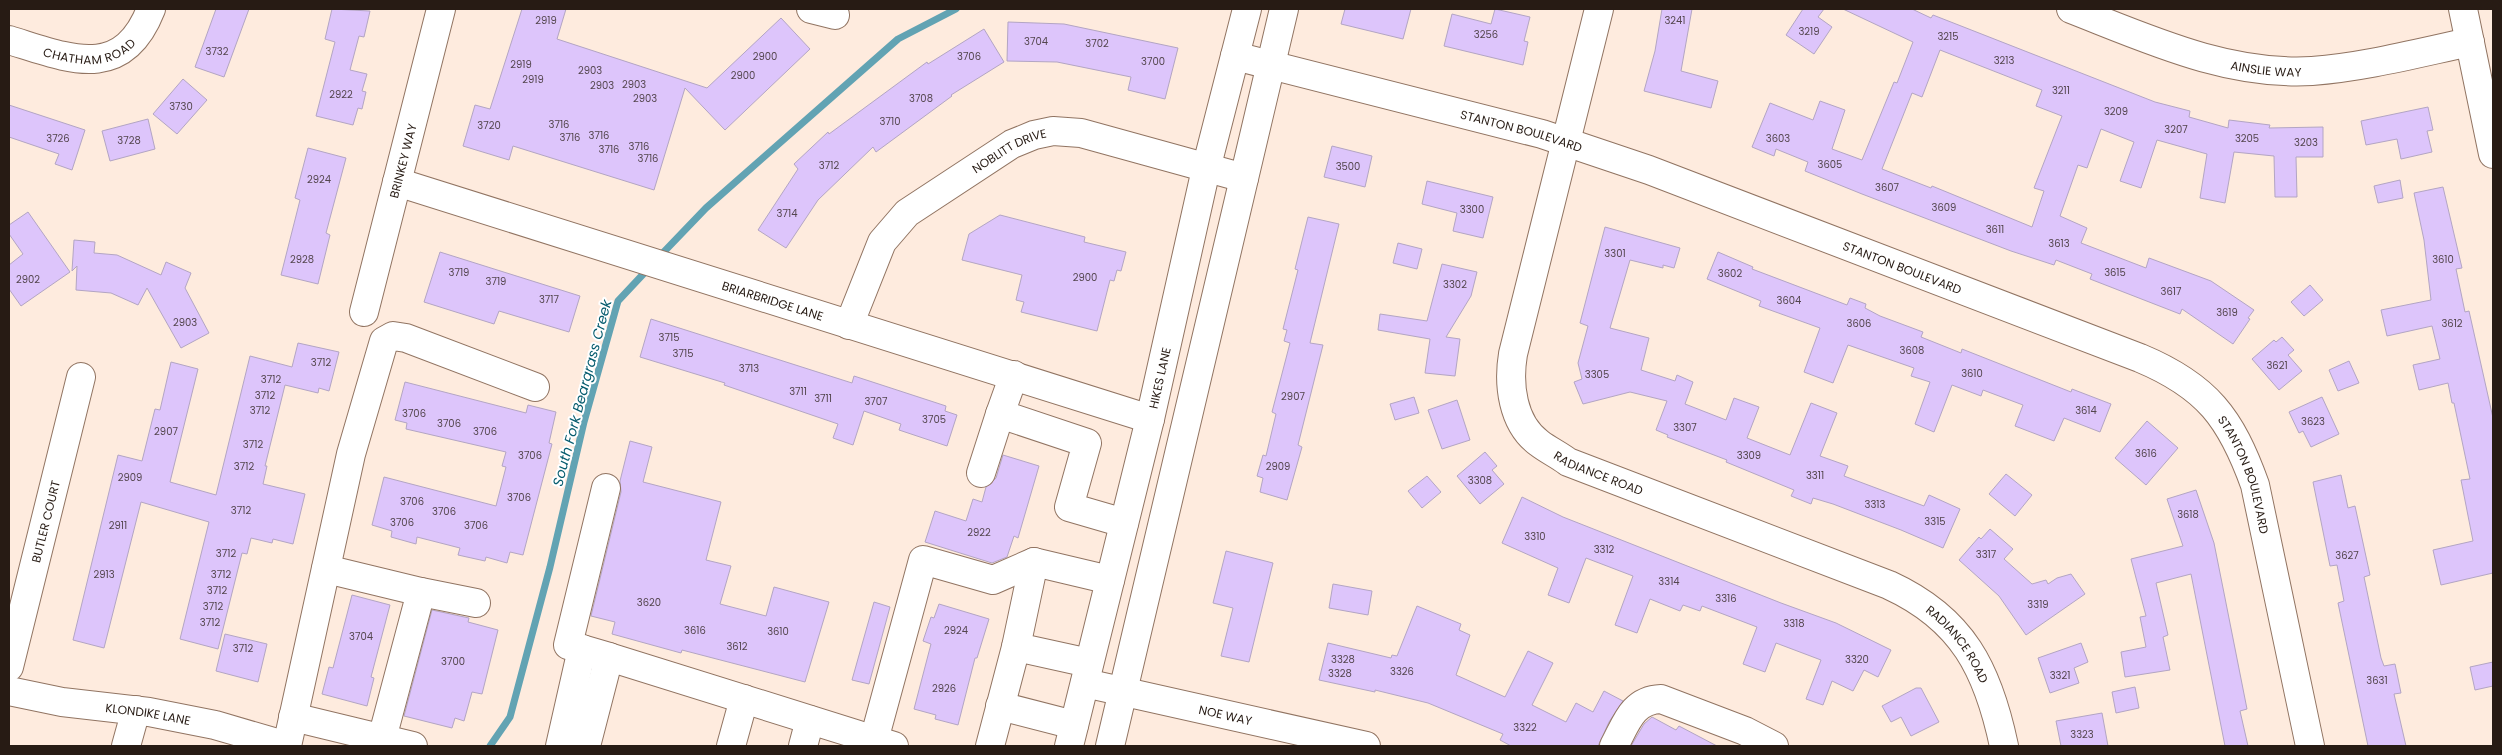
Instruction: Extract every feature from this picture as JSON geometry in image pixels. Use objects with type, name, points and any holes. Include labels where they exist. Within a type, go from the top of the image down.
[{"type":"street","name":"CHATHAM ROAD","points":[[9,40],[75,59],[102,59],[129,45],[143,29],[150,9]]},
{"type":"street","name":"BRINKEY WAY","points":[[364,312],[441,9]]},
{"type":"street","name":"HIKES LANE","points":[[1072,736],[1150,419],[1206,169],[1247,9]]},
{"type":"street","points":[[1110,746],[1284,9]]},
{"type":"street","name":"RADIANCE ROAD","points":[[1598,9],[1510,370],[1513,399],[1519,416],[1531,435],[1538,442],[1568,462],[1889,585],[1926,604],[1960,636],[1979,665],[1989,687],[2004,746]]},
{"type":"street","name":"AINSLIE WAY","points":[[2071,9],[2157,43],[2210,60],[2267,70],[2312,71],[2364,64],[2470,42]]},
{"type":"street","points":[[2463,9],[2493,154]]},
{"type":"street","name":"STANTON BOULEVARD","points":[[1235,56],[1542,134],[1649,170],[2131,354],[2184,379],[2212,403],[2230,427],[2243,449],[2255,485],[2310,746]]},
{"type":"street","name":"NOBLITT DRIVE","points":[[849,324],[874,260],[894,227],[926,198],[1019,141],[1053,131],[1072,131],[1244,178]]},
{"type":"street","name":"BRIARBRIDGE LANE","points":[[396,182],[628,253],[1150,419]]},
{"type":"street","points":[[275,744],[294,717],[351,454],[384,341],[393,336],[406,338],[535,387]]},
{"type":"street","points":[[981,473],[1014,375]]},
{"type":"street","name":"BUTLER COURT","points":[[9,667],[82,377]]},
{"type":"street","points":[[1000,414],[1087,443],[1069,507],[1124,523]]},
{"type":"street","points":[[606,488],[568,645],[744,698],[884,743],[923,560],[993,580],[1034,562],[1110,580]]},
{"type":"street","points":[[990,746],[1016,647],[1034,562]]},
{"type":"street","points":[[326,568],[420,592],[476,603]]},
{"type":"street","points":[[381,742],[420,592]]},
{"type":"street","name":"NOE WAY","points":[[1016,647],[1087,673],[1124,692],[1366,746]]},
{"type":"street","points":[[560,746],[582,650]]},
{"type":"street","points":[[586,746],[610,658]]},
{"type":"street","name":"KLONDIKE LANE","points":[[9,691],[62,702],[136,710],[215,725],[275,744]]},
{"type":"street","points":[[731,746],[744,698]]},
{"type":"street","points":[[1614,746],[1636,707],[1647,699],[1660,699],[1745,731],[1774,746]]},
{"type":"street","points":[[1000,706],[1072,736]]},
{"type":"street","points":[[126,746],[136,710]]},
{"type":"street","points":[[294,717],[381,742],[413,746]]},
{"type":"street","points":[[803,746],[810,720]]},
{"type":"building","points":[[216,9],[249,9],[224,77],[195,67]]},
{"type":"building","points":[[332,9],[370,11],[364,37],[359,36],[350,70],[367,74],[362,91],[366,92],[362,109],[358,108],[353,125],[316,116],[335,42],[325,39]]},
{"type":"building","points":[[522,9],[566,9],[557,39],[707,88],[781,18],[810,49],[725,130],[685,88],[654,190],[513,146],[509,160],[463,146],[475,105],[490,109]]},
{"type":"building","points":[[1345,9],[1411,9],[1403,39],[1341,24]]},
{"type":"building","points":[[1495,9],[1530,17],[1524,41],[1528,42],[1523,65],[1444,46],[1452,14],[1491,24]]},
{"type":"building","points":[[1662,9],[1692,9],[1681,71],[1718,81],[1711,108],[1644,91],[1655,51]]},
{"type":"building","points":[[1803,9],[1824,9],[1818,17],[1832,27],[1814,54],[1786,35]]},
{"type":"building","points":[[1843,9],[1912,9],[1931,18],[1933,15],[2155,102],[2190,111],[2189,117],[2228,128],[2229,120],[2270,125],[2269,128],[2323,127],[2323,157],[2296,157],[2297,197],[2275,197],[2274,156],[2234,152],[2225,203],[2200,198],[2207,154],[2157,140],[2141,188],[2120,181],[2134,142],[2101,129],[2087,168],[2078,165],[2060,216],[2087,228],[2081,243],[2146,268],[2149,258],[2211,281],[2254,310],[2233,344],[2182,309],[2180,314],[2090,279],[2092,274],[2056,260],[2054,265],[2011,251],[1862,194],[1805,171],[1808,162],[1776,149],[1774,156],[1752,147],[1770,103],[1813,120],[1820,101],[1845,110],[1832,149],[1862,160],[1894,82],[1897,83],[1913,42]],"holes":[[[1940,50],[2042,90],[2036,106],[2062,116],[2034,188],[2044,191],[2032,227],[1932,186],[1931,188],[1882,169],[1912,93],[1922,97]]]},
{"type":"building","points":[[1008,22],[1064,24],[1178,48],[1165,99],[1128,90],[1131,77],[1057,62],[1007,61]]},
{"type":"building","points":[[984,29],[1004,62],[951,95],[876,152],[873,147],[818,200],[786,248],[758,230],[798,169],[794,164],[828,132],[829,134],[927,62],[928,64]]},
{"type":"building","points":[[183,79],[207,100],[177,134],[153,114]]},
{"type":"building","points":[[9,105],[85,130],[72,170],[55,164],[59,154],[9,137]]},
{"type":"building","points":[[2428,107],[2433,130],[2427,131],[2432,152],[2401,159],[2397,139],[2366,145],[2361,121]]},
{"type":"building","points":[[148,119],[155,149],[110,161],[102,131]]},
{"type":"building","points":[[1332,146],[1372,156],[1365,187],[1324,177]]},
{"type":"building","points":[[308,148],[346,158],[326,233],[330,235],[318,284],[281,275],[300,200],[295,198]]},
{"type":"building","points":[[2400,180],[2403,198],[2378,203],[2374,186]]},
{"type":"building","points":[[1427,181],[1493,197],[1483,238],[1453,231],[1457,213],[1422,204]]},
{"type":"building","points":[[2443,187],[2462,268],[2456,269],[2465,312],[2469,311],[2493,418],[2493,573],[2441,585],[2433,550],[2473,541],[2461,480],[2470,479],[2454,403],[2452,403],[2448,383],[2419,390],[2413,365],[2440,359],[2432,326],[2387,336],[2381,310],[2431,300],[2424,240],[2414,193]]},
{"type":"building","points":[[28,212],[70,272],[21,306],[9,289],[9,265],[23,254],[9,234],[9,225]]},
{"type":"building","points":[[1000,215],[1085,237],[1084,242],[1126,252],[1121,271],[1117,270],[1114,281],[1110,280],[1097,331],[1021,312],[1024,302],[1016,300],[1022,275],[962,260],[969,234]]},
{"type":"building","points":[[1308,217],[1339,224],[1310,343],[1323,345],[1298,445],[1302,447],[1287,500],[1260,492],[1263,478],[1257,476],[1263,455],[1266,456],[1276,414],[1272,412],[1290,343],[1284,341],[1287,330],[1283,329],[1298,270],[1295,269]]},
{"type":"building","points":[[1605,227],[1680,248],[1674,268],[1663,265],[1663,268],[1630,260],[1610,328],[1649,338],[1641,370],[1675,381],[1677,375],[1693,382],[1685,404],[1726,420],[1734,398],[1759,407],[1747,438],[1790,455],[1811,403],[1837,413],[1820,456],[1848,466],[1844,476],[1924,506],[1929,495],[1960,509],[1943,548],[1833,504],[1813,498],[1811,504],[1791,496],[1794,490],[1726,462],[1727,460],[1667,437],[1668,435],[1656,430],[1667,401],[1630,392],[1583,404],[1574,382],[1582,379],[1578,363],[1588,326],[1580,323]]},
{"type":"building","points":[[74,240],[95,242],[94,253],[117,255],[161,275],[166,262],[191,273],[185,288],[209,333],[181,348],[147,288],[138,305],[111,293],[76,290],[77,266],[72,271]]},
{"type":"building","points":[[1398,243],[1422,249],[1417,269],[1393,263]]},
{"type":"building","points":[[440,252],[580,296],[569,332],[499,311],[494,324],[424,302]]},
{"type":"building","points":[[1718,252],[1753,267],[1752,269],[1847,305],[1850,298],[1866,304],[1865,308],[1880,316],[1923,332],[1921,337],[1961,353],[1962,349],[2071,392],[2072,389],[2111,404],[2100,432],[2064,418],[2054,441],[2015,426],[2023,405],[1983,390],[1981,396],[1952,385],[1934,432],[1915,424],[1930,382],[1911,376],[1914,368],[1848,345],[1833,383],[1804,372],[1820,328],[1759,306],[1761,301],[1707,279]]},
{"type":"building","points":[[1442,264],[1477,272],[1471,296],[1446,337],[1460,339],[1455,376],[1425,373],[1430,339],[1378,330],[1380,314],[1427,321]]},
{"type":"building","points":[[2310,285],[2323,300],[2304,316],[2291,302]]},
{"type":"building","points":[[651,319],[852,383],[854,376],[946,406],[945,411],[957,415],[947,446],[899,430],[901,424],[864,411],[853,445],[833,438],[838,424],[724,385],[725,383],[640,357]]},
{"type":"building","points":[[2282,337],[2294,350],[2288,355],[2302,371],[2279,390],[2252,359],[2274,340],[2276,342]]},
{"type":"building","points":[[298,343],[339,352],[329,391],[319,388],[318,393],[285,385],[265,466],[267,466],[263,484],[305,494],[293,544],[273,539],[272,543],[251,538],[247,554],[242,553],[218,649],[180,639],[209,522],[141,502],[104,648],[73,640],[118,455],[142,461],[155,409],[160,410],[171,362],[198,369],[170,482],[216,495],[250,356],[292,367]]},
{"type":"building","points":[[2349,361],[2359,383],[2338,391],[2329,370]]},
{"type":"building","points":[[405,382],[526,413],[528,405],[556,412],[549,443],[552,444],[523,555],[510,552],[507,563],[486,557],[485,561],[458,555],[460,548],[417,537],[416,544],[391,537],[392,531],[372,525],[384,477],[496,506],[506,467],[502,466],[506,452],[406,429],[407,423],[395,420]]},
{"type":"building","points":[[1414,397],[1419,413],[1395,420],[1390,404]]},
{"type":"building","points":[[2322,397],[2339,434],[2311,447],[2303,431],[2299,433],[2289,412]]},
{"type":"building","points":[[1457,400],[1470,440],[1442,449],[1428,410]]},
{"type":"building","points":[[2147,421],[2178,448],[2146,485],[2115,458]]},
{"type":"building","points":[[630,441],[652,447],[643,482],[721,502],[706,560],[731,566],[720,604],[766,616],[774,587],[829,602],[805,682],[682,650],[681,653],[612,634],[615,622],[591,616],[621,492],[620,481]]},
{"type":"building","points":[[1485,452],[1497,466],[1492,470],[1504,484],[1480,504],[1457,476]]},
{"type":"building","points":[[1003,455],[1039,466],[1018,538],[1014,536],[1007,557],[992,563],[925,542],[935,511],[966,521],[973,499],[982,502],[986,487],[996,478]]},
{"type":"building","points":[[2006,474],[2032,495],[2015,516],[1989,494]]},
{"type":"building","points":[[2341,475],[2348,508],[2355,506],[2370,575],[2364,577],[2381,658],[2384,666],[2395,664],[2401,693],[2394,694],[2406,746],[2368,746],[2338,603],[2344,601],[2337,565],[2330,566],[2313,482]]},
{"type":"building","points":[[1427,476],[1441,492],[1422,508],[1408,491]]},
{"type":"building","points":[[2196,490],[2214,543],[2247,709],[2240,711],[2248,746],[2225,746],[2191,574],[2156,583],[2168,635],[2163,637],[2170,670],[2125,677],[2121,652],[2146,647],[2140,617],[2146,616],[2131,559],[2183,546],[2167,499]]},
{"type":"building","points":[[1522,497],[1563,517],[1836,623],[1891,650],[1878,677],[1864,670],[1853,691],[1832,681],[1823,705],[1806,699],[1821,660],[1776,643],[1765,672],[1743,664],[1757,627],[1702,606],[1700,611],[1683,605],[1680,611],[1650,599],[1637,633],[1615,625],[1633,576],[1586,558],[1569,603],[1548,595],[1558,568],[1502,543]]},
{"type":"building","points":[[1990,529],[2013,549],[2004,559],[2032,584],[2046,580],[2048,584],[2057,578],[2071,574],[2085,594],[2026,635],[1999,596],[1959,560],[1979,537],[1981,539]]},
{"type":"building","points":[[1226,551],[1273,563],[1249,662],[1221,656],[1233,608],[1213,603]]},
{"type":"building","points":[[1333,584],[1372,591],[1368,615],[1329,608]]},
{"type":"building","points":[[352,595],[390,605],[371,677],[374,678],[367,706],[322,694],[329,667],[333,668]]},
{"type":"building","points":[[874,602],[890,607],[869,684],[852,680]]},
{"type":"building","points":[[939,604],[989,619],[977,658],[975,658],[958,725],[935,719],[936,715],[914,709],[931,644],[923,641],[931,617],[934,618]]},
{"type":"building","points":[[1417,606],[1461,624],[1459,630],[1470,635],[1456,675],[1505,697],[1528,651],[1553,663],[1532,705],[1566,722],[1576,703],[1593,712],[1604,691],[1623,701],[1609,722],[1598,746],[1511,746],[1500,740],[1503,734],[1428,703],[1375,690],[1375,692],[1319,680],[1328,643],[1391,658],[1392,655],[1397,656]]},
{"type":"building","points":[[432,610],[469,618],[468,622],[498,630],[482,694],[472,692],[464,721],[455,718],[452,728],[404,716]]},
{"type":"building","points":[[225,634],[267,644],[258,682],[216,671]]},
{"type":"building","points":[[2081,643],[2088,662],[2074,668],[2079,683],[2050,693],[2038,658]]},
{"type":"building","points":[[2493,662],[2493,686],[2475,690],[2470,667]]},
{"type":"building","points":[[2135,687],[2139,708],[2116,713],[2112,692]]},
{"type":"building","points":[[1916,688],[1921,688],[1939,722],[1911,736],[1901,717],[1891,722],[1882,706]]},
{"type":"building","points":[[2102,713],[2108,746],[2061,746],[2056,721]]},
{"type":"building","points":[[1652,717],[1676,730],[1679,726],[1717,746],[1631,746],[1644,724]]},
{"type":"waterway","name":"South Fork Beargrass Creek","points":[[659,257],[706,208],[898,39],[956,9]]},
{"type":"waterway","name":"South Fork Beargrass Creek","points":[[490,746],[510,717],[550,567],[584,422],[618,301],[648,269]]}]
